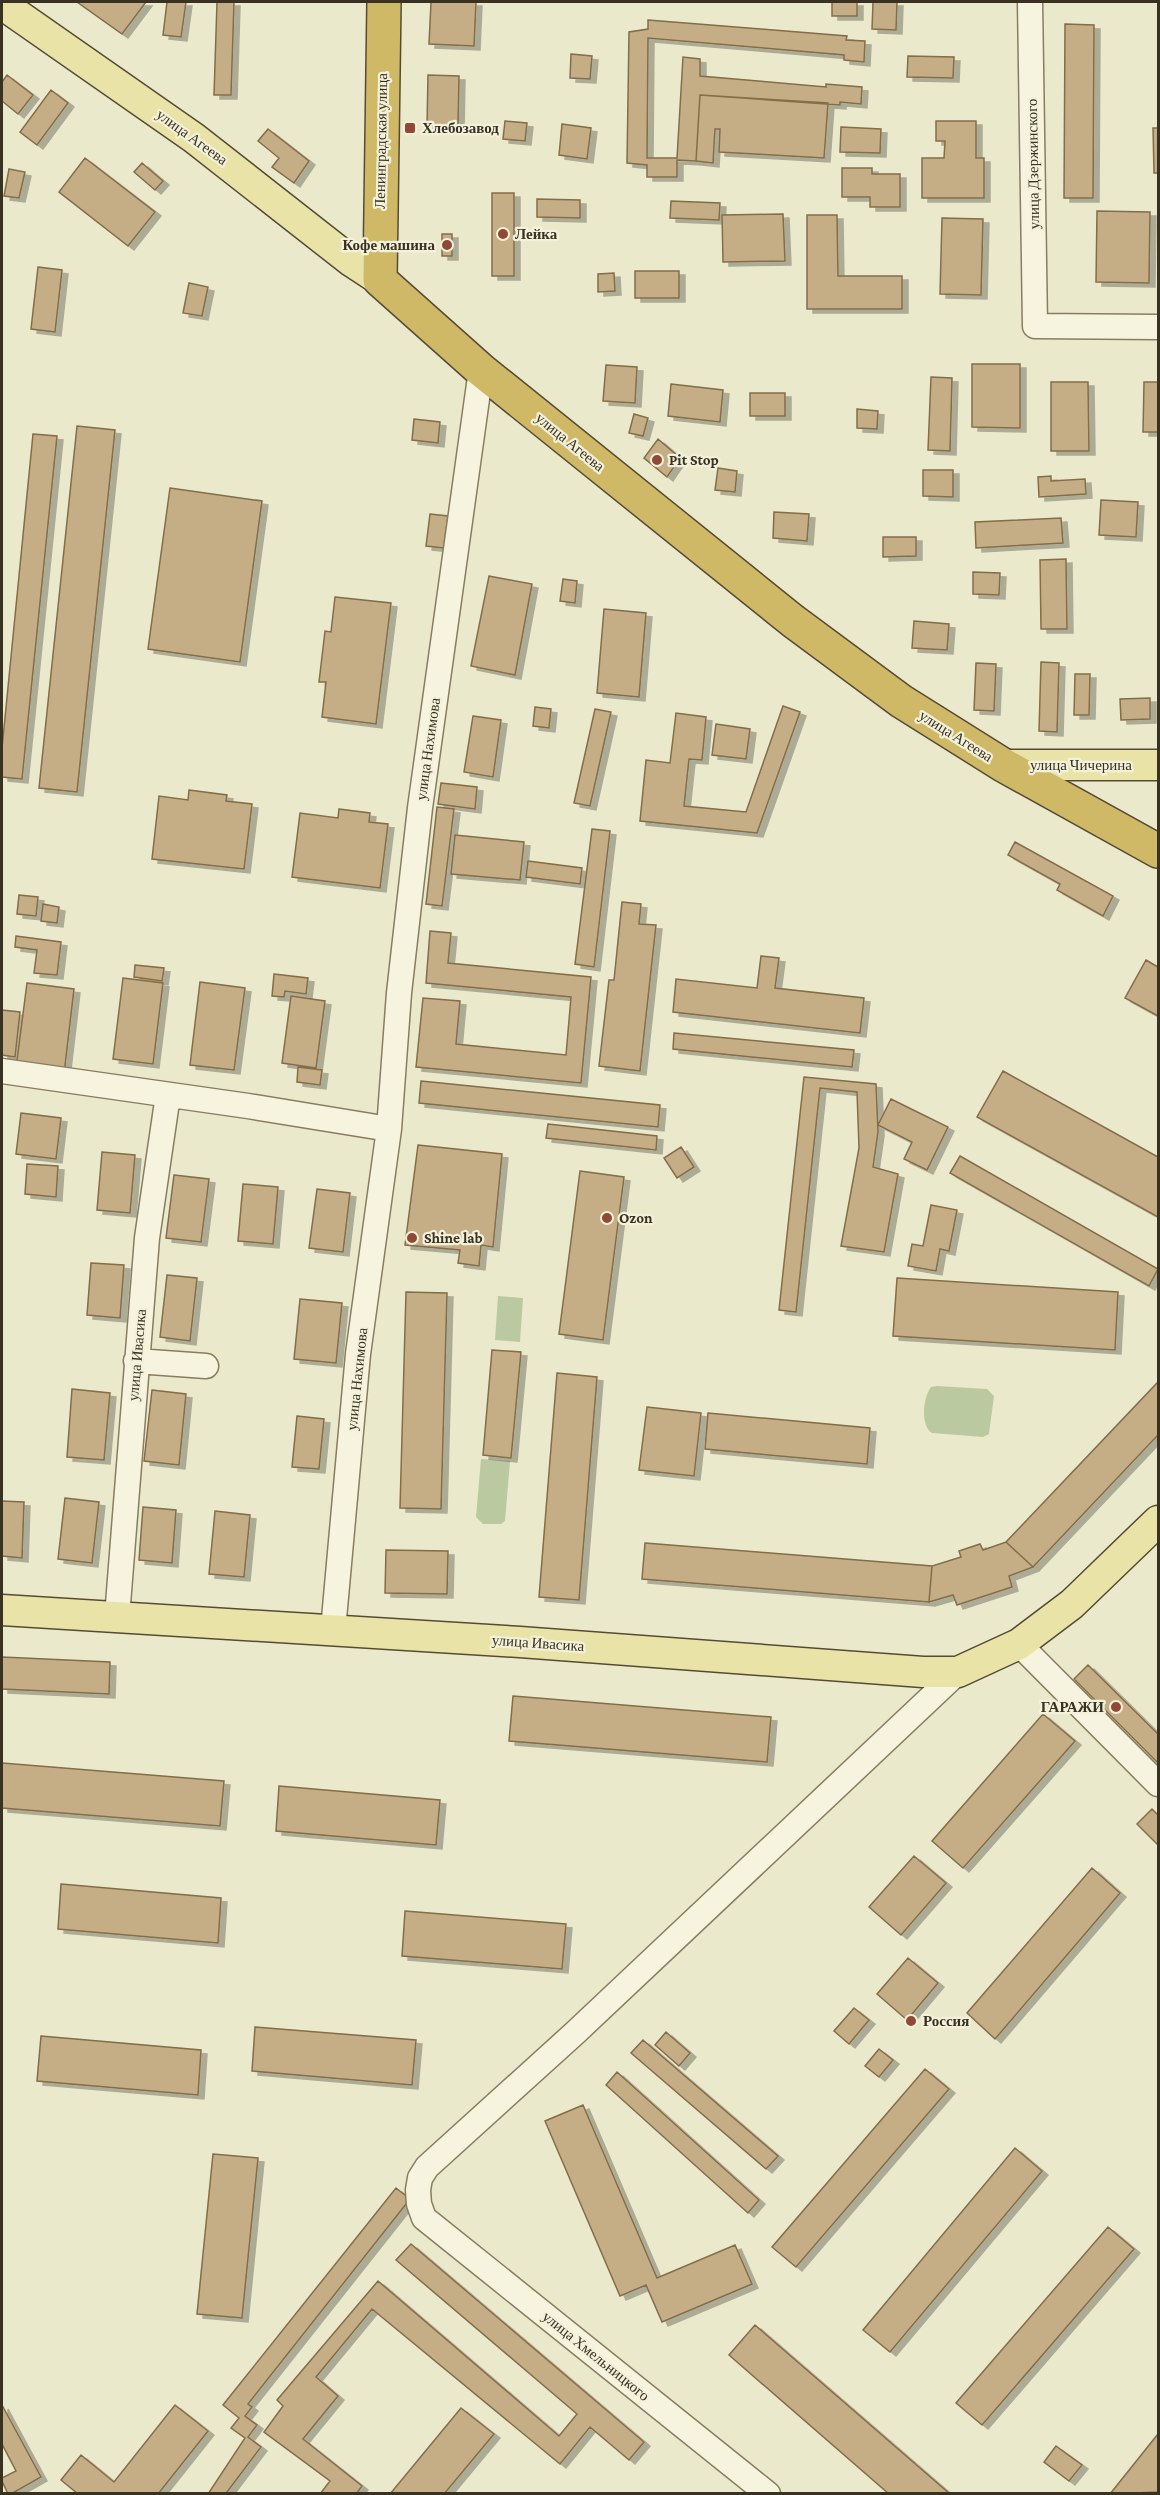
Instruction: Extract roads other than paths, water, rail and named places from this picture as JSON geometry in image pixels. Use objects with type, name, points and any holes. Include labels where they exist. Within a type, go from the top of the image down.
[{"type":"highway","name":"Ленинградская улица","points":[[380,280],[384,2]]},
{"type":"highway","name":"улица Агеева","points":[[380,280],[481,370],[793,621],[901,701],[1003,765],[1158,851]]},
{"type":"main road","name":"улица Агеева","points":[[2,4],[194,138],[351,261],[380,280]]},
{"type":"main road","name":"улица Чичерина","points":[[1003,765],[1158,765]]},
{"type":"main road","points":[[958,1672],[1019,1644],[1072,1604],[1158,1521]]},
{"type":"main road","name":"улица Ивасика","points":[[2,1610],[333,1629],[923,1672],[958,1672]]},
{"type":"street","name":"улица Дзержинского","points":[[1030,2],[1035,326],[1158,327]]},
{"type":"street","name":"улица Нахимова","points":[[333,1629],[358,1354],[389,1129],[399,993],[420,808],[481,370]]},
{"type":"street","points":[[2,1071],[389,1129]]},
{"type":"street","name":"улица Ивасика","points":[[117,1617],[147,1238],[168,1095]]},
{"type":"street","points":[[136,1361],[206,1366]]},
{"type":"street","points":[[1019,1644],[1158,1784]]},
{"type":"street","name":"улица Хмельницкого","points":[[768,2493],[424,2218],[418,2204],[420,2178],[427,2167],[576,2032],[958,1672]]},
{"type":"place","name":"Хлебозавод","points":[[410,128]]},
{"type":"place","name":"Лейка","points":[[503,234]]},
{"type":"place","name":"Кофе машина","points":[[447,245]]},
{"type":"place","name":"Pit Stop","points":[[657,460]]},
{"type":"place","name":"Ozon","points":[[607,1218]]},
{"type":"place","name":"Shine lab","points":[[412,1238]]},
{"type":"place","name":"ГАРАЖИ","points":[[1116,1707]]},
{"type":"place","name":"Россия","points":[[911,2021]]}]
